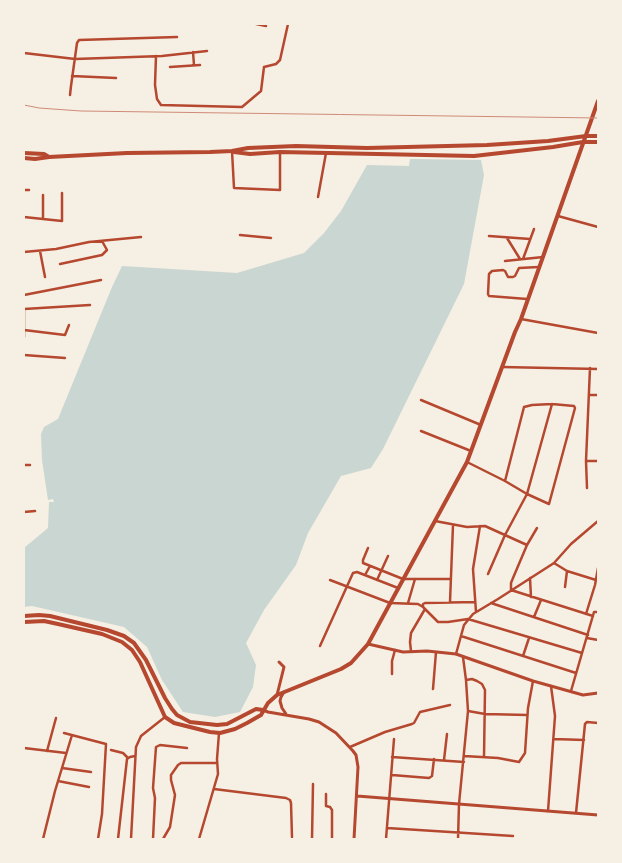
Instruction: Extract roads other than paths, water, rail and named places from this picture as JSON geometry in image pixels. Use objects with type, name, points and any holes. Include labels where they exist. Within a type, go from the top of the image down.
[{"type":"main road","points":[[24,622],[44,621],[102,634],[122,642],[132,650],[140,662],[165,717],[174,723],[220,733],[235,729],[260,715],[277,696],[284,692],[341,669],[354,660],[368,644],[467,462],[528,300],[598,101]]},
{"type":"main road","points":[[232,152],[248,148],[375,148],[504,144],[598,136]]},
{"type":"main road","points":[[24,158],[35,159],[127,152],[232,152],[250,154],[280,152],[474,156],[583,142],[598,142]]},
{"type":"main road","points":[[504,144],[505,153]]},
{"type":"main road","points":[[24,153],[44,154],[49,157]]},
{"type":"main road","points":[[24,616],[50,616],[107,630],[124,636],[134,643],[146,660],[172,709],[177,715],[190,722],[217,725],[228,724],[256,710],[263,710]]},
{"type":"street","points":[[256,24],[266,26]]},
{"type":"street","points":[[156,56],[155,85],[157,98],[161,105],[242,107],[261,91],[264,67],[276,64],[280,60],[288,24]]},
{"type":"street","points":[[70,95],[77,43],[79,40],[177,36]]},
{"type":"street","points":[[24,53],[75,59],[156,56],[207,51]]},
{"type":"street","points":[[193,52],[194,65]]},
{"type":"street","points":[[170,67],[200,65]]},
{"type":"street","points":[[72,76],[116,78]]},
{"type":"street","points":[[232,152],[234,188],[280,190],[280,152]]},
{"type":"street","points":[[318,197],[326,153]]},
{"type":"street","points":[[24,190],[29,190]]},
{"type":"street","points":[[24,217],[62,221],[62,193]]},
{"type":"street","points":[[43,195],[43,219]]},
{"type":"street","points":[[557,216],[598,226]]},
{"type":"street","points":[[521,259],[534,229]]},
{"type":"street","points":[[240,235],[271,238]]},
{"type":"street","points":[[489,236],[530,239]]},
{"type":"street","points":[[24,252],[141,237]]},
{"type":"street","points":[[506,238],[521,259]]},
{"type":"street","points":[[60,264],[102,254],[107,250],[102,241]]},
{"type":"street","points":[[40,251],[45,277]]},
{"type":"street","points":[[505,261],[543,257]]},
{"type":"street","points":[[528,300],[489,296],[489,274],[492,271],[503,270],[506,271],[508,277],[513,277],[519,268],[539,267]]},
{"type":"street","points":[[24,295],[101,280]]},
{"type":"street","points":[[24,337],[24,309],[90,305]]},
{"type":"street","points":[[521,319],[598,332]]},
{"type":"street","points":[[24,330],[66,335],[69,325]]},
{"type":"street","points":[[24,355],[65,358]]},
{"type":"street","points":[[502,367],[598,369]]},
{"type":"street","points":[[587,488],[586,461],[590,368]]},
{"type":"street","points":[[589,395],[598,395]]},
{"type":"street","points":[[421,400],[481,425]]},
{"type":"street","points":[[467,462],[549,504],[575,408],[574,406],[552,404],[524,407],[505,481]]},
{"type":"street","points":[[488,574],[505,535],[527,494],[552,404]]},
{"type":"street","points":[[422,432],[471,451]]},
{"type":"street","points":[[586,461],[598,461]]},
{"type":"street","points":[[24,465],[30,465]]},
{"type":"street","points":[[24,512],[35,511]]},
{"type":"street","points":[[434,521],[467,527],[485,526],[527,545]]},
{"type":"street","points":[[456,654],[464,625],[468,619],[476,612],[554,563],[570,544],[598,521]]},
{"type":"street","points":[[450,602],[453,525]]},
{"type":"street","points":[[476,612],[473,569],[474,555],[480,526]]},
{"type":"street","points":[[592,526],[598,527]]},
{"type":"street","points":[[511,590],[511,583],[527,545],[537,528]]},
{"type":"street","points":[[368,548],[363,561],[364,564],[403,579],[450,579]]},
{"type":"street","points":[[377,580],[388,556]]},
{"type":"street","points":[[554,563],[567,571],[596,580]]},
{"type":"street","points":[[366,575],[370,566]]},
{"type":"street","points":[[586,614],[596,585],[598,568]]},
{"type":"street","points":[[565,587],[567,571]]},
{"type":"street","points":[[320,646],[347,586],[355,572],[398,588]]},
{"type":"street","points":[[530,578],[531,596]]},
{"type":"street","points":[[408,603],[415,579]]},
{"type":"street","points":[[330,580],[390,603],[418,604],[438,622],[468,619],[582,653]]},
{"type":"street","points":[[511,590],[593,616]]},
{"type":"street","points":[[534,617],[541,600]]},
{"type":"street","points":[[411,651],[411,633],[424,608],[423,604],[475,602]]},
{"type":"street","points":[[491,603],[598,640]]},
{"type":"street","points":[[571,691],[594,612],[598,612]]},
{"type":"street","points":[[461,636],[576,673]]},
{"type":"street","points":[[523,656],[530,637]]},
{"type":"street","points":[[368,644],[395,650],[456,654],[550,686],[583,695],[598,693]]},
{"type":"street","points":[[392,674],[392,661],[395,650]]},
{"type":"street","points":[[433,689],[436,652]]},
{"type":"street","points":[[458,839],[468,711],[463,657]]},
{"type":"street","points":[[277,696],[284,667],[279,662]]},
{"type":"street","points":[[466,680],[472,679],[477,681],[482,684],[485,690],[484,757]]},
{"type":"street","points":[[464,756],[498,758],[519,762],[525,753],[533,680]]},
{"type":"street","points":[[548,811],[555,716],[550,686]]},
{"type":"street","points":[[284,692],[280,701],[286,714]]},
{"type":"street","points":[[350,747],[385,732],[412,724],[420,712],[450,705]]},
{"type":"street","points":[[263,710],[319,722],[336,732],[356,755],[357,796],[354,839]]},
{"type":"street","points":[[468,711],[485,714],[528,715]]},
{"type":"street","points":[[132,839],[136,747],[141,736],[165,717]]},
{"type":"street","points":[[47,751],[56,718]]},
{"type":"street","points":[[576,813],[585,723],[598,723]]},
{"type":"street","points":[[64,732],[106,744],[102,814],[98,839]]},
{"type":"street","points":[[199,839],[218,774],[216,759],[220,733]]},
{"type":"street","points":[[444,760],[446,734]]},
{"type":"street","points":[[43,839],[72,735]]},
{"type":"street","points":[[386,839],[394,739]]},
{"type":"street","points":[[554,739],[584,740]]},
{"type":"street","points":[[153,839],[155,798],[152,788],[156,747],[160,745],[187,748]]},
{"type":"street","points":[[24,748],[66,754]]},
{"type":"street","points":[[111,750],[123,753],[128,758]]},
{"type":"street","points":[[128,758],[135,756]]},
{"type":"street","points":[[392,757],[464,762]]},
{"type":"street","points":[[118,839],[121,826],[123,787],[128,758]]},
{"type":"street","points":[[392,776],[429,778],[432,776],[434,759]]},
{"type":"street","points":[[163,839],[170,827],[175,794],[171,778],[178,765],[217,763]]},
{"type":"street","points":[[62,768],[91,772]]},
{"type":"street","points":[[58,781],[89,787]]},
{"type":"street","points":[[312,839],[313,784]]},
{"type":"street","points":[[214,789],[286,798],[290,800],[292,837]]},
{"type":"street","points":[[326,794],[326,806],[330,807],[332,810],[332,839]]},
{"type":"street","points":[[357,796],[598,815]]},
{"type":"street","points":[[387,828],[513,836]]},
{"type":"railway","points":[[24,105],[39,108],[81,111],[598,118]]}]
